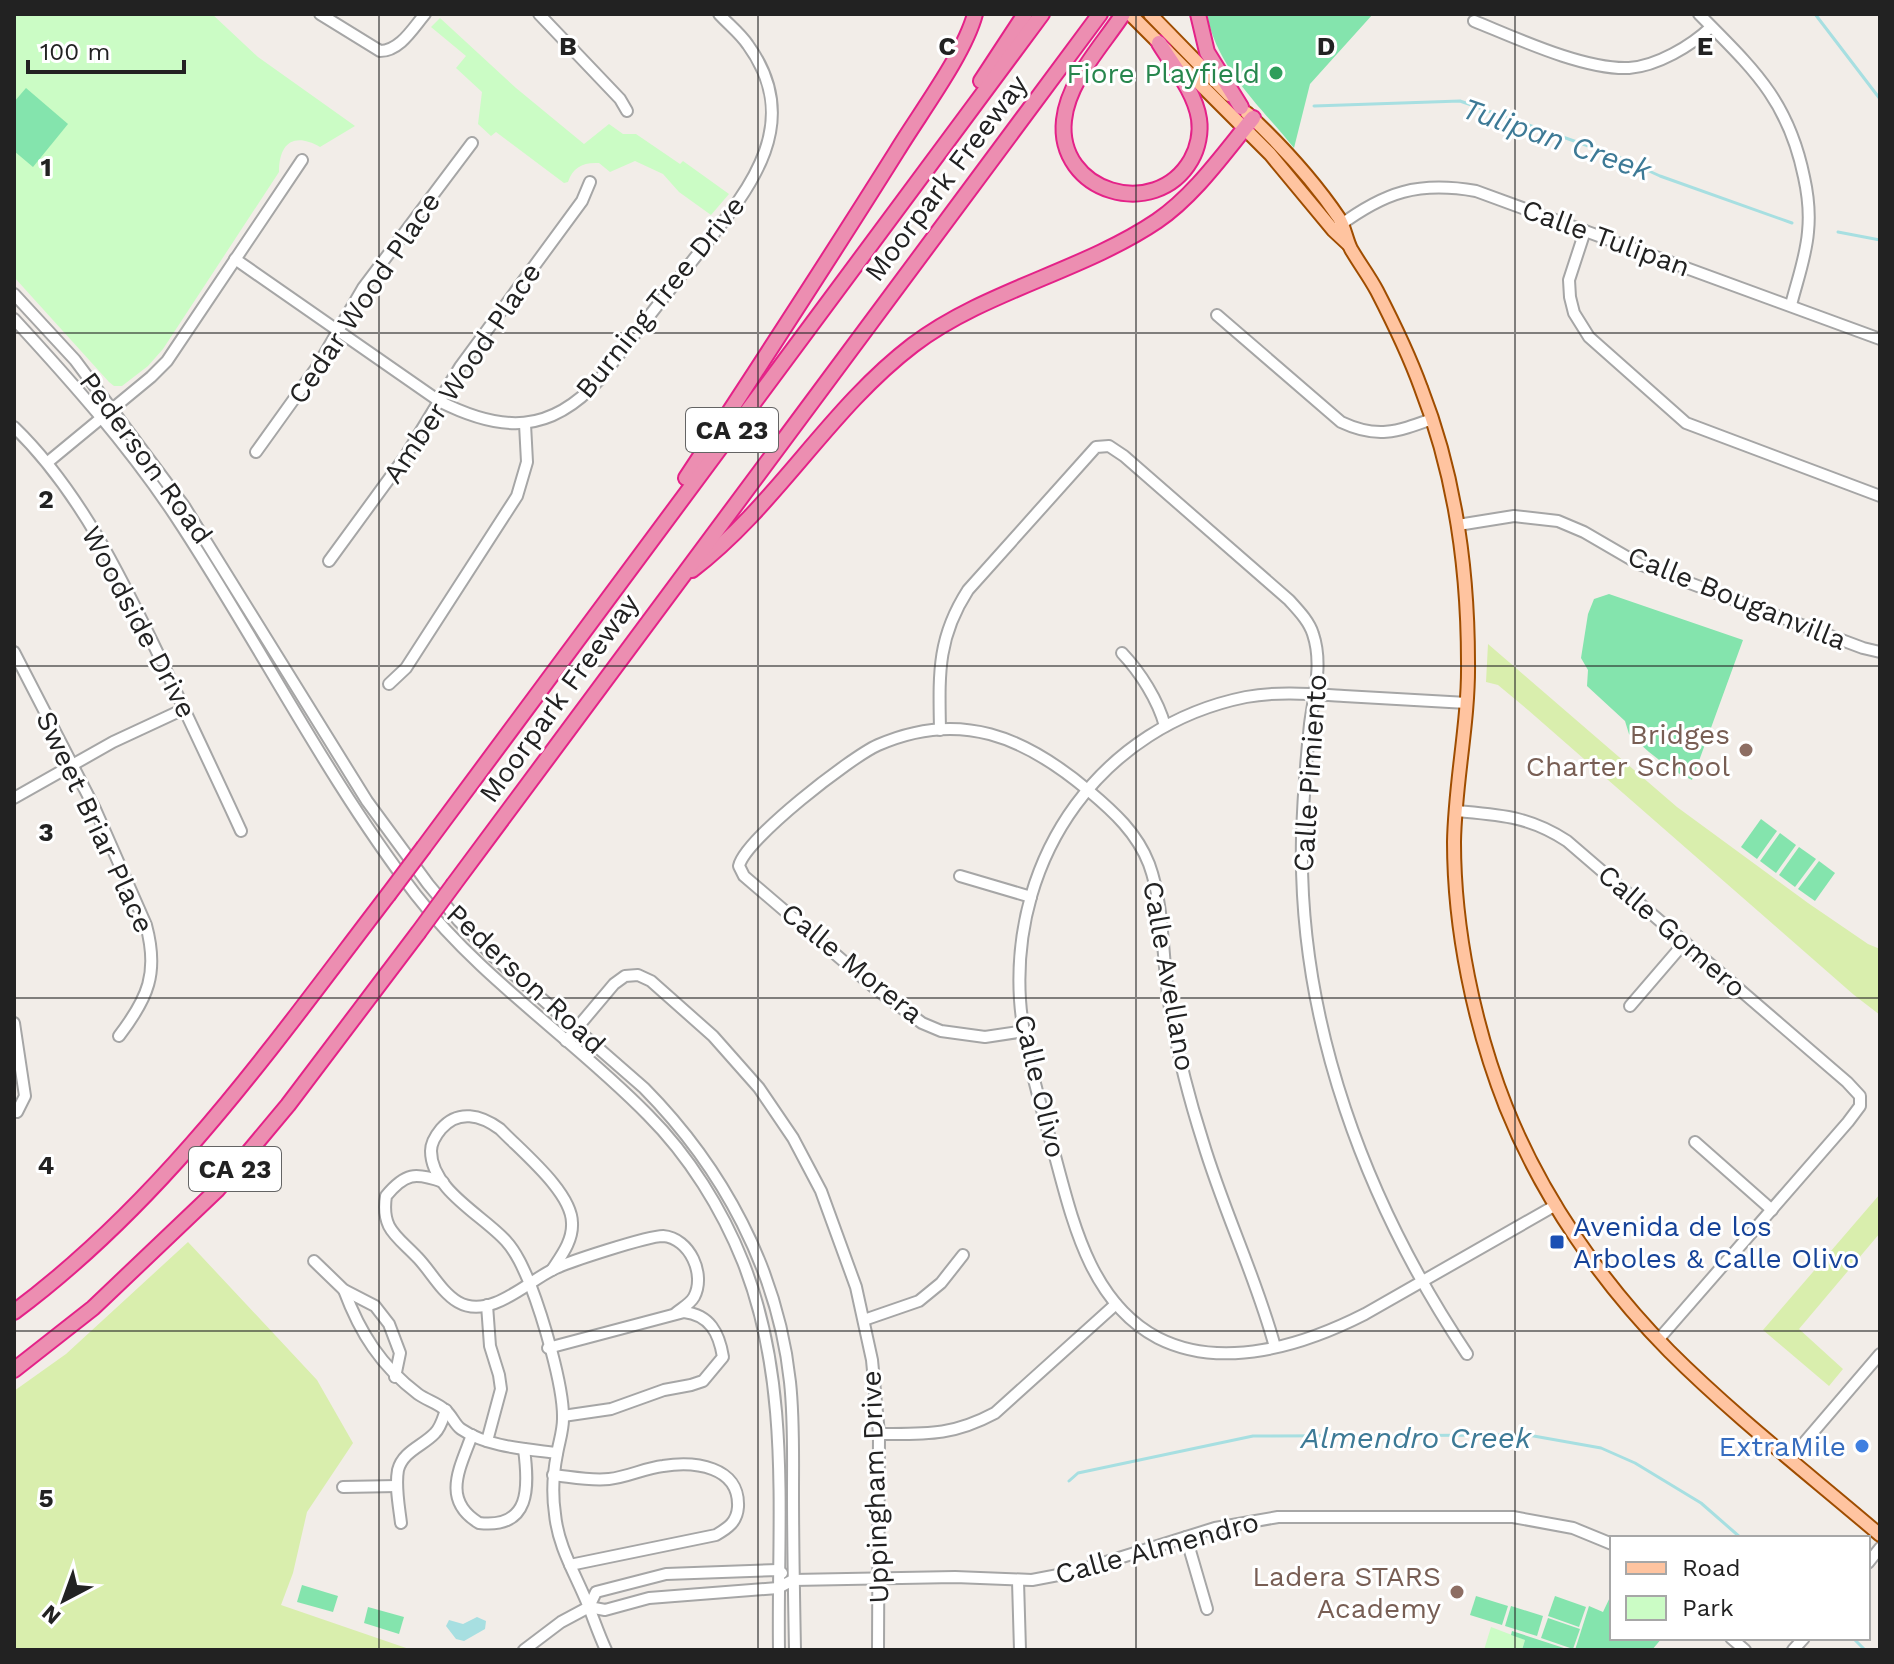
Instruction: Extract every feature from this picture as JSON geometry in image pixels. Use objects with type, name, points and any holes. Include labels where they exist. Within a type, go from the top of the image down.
[{"type":"highway","points":[[600,609],[873,189],[965,40],[975,14]]},
{"type":"highway","points":[[916,183],[1025,14]]},
{"type":"highway","name":"Moorpark Freeway","points":[[14,1312],[99,1242],[165,1176],[222,1112],[424,847],[1042,14]]},
{"type":"highway","points":[[1123,14],[1069,98],[1063,131],[1070,155],[1079,169],[1099,186],[1118,193],[1144,193],[1167,185],[1186,167],[1198,141],[1197,111],[1159,43]]},
{"type":"highway","points":[[1198,14],[1207,52],[1241,107]]},
{"type":"highway","name":"Moorpark Freeway","points":[[14,1370],[93,1308],[217,1190],[288,1105],[1098,16]]},
{"type":"highway","points":[[676,583],[724,546],[884,367],[957,317],[1083,260],[1159,219],[1191,192],[1248,124]]},
{"type":"main road","points":[[1130,14],[1248,124],[1270,154],[1338,226],[1392,323],[1421,387],[1447,471],[1458,525],[1468,614],[1467,703],[1456,811],[1456,889],[1473,1002],[1505,1104],[1531,1160],[1556,1205],[1597,1266],[1658,1340],[1703,1383],[1880,1535]]},
{"type":"main road","points":[[1150,14],[1241,107],[1248,124]]},
{"type":"street","points":[[320,14],[380,51],[388,51],[398,45],[425,14]]},
{"type":"street","points":[[539,14],[620,99],[627,111]]},
{"type":"street","name":"Burning Tree Drive","points":[[235,259],[439,401],[480,418],[525,424],[564,410],[599,380],[723,223],[760,168],[772,124],[767,81],[759,60],[747,42],[719,14]]},
{"type":"street","points":[[1699,14],[1766,86],[1796,141],[1809,216],[1805,250],[1791,305]]},
{"type":"street","points":[[1474,21],[1594,64],[1627,68],[1652,63],[1699,39],[1711,27]]},
{"type":"street","name":"Cedar Wood Place","points":[[256,452],[317,367],[363,288],[472,143]]},
{"type":"street","points":[[48,462],[167,361],[302,160]]},
{"type":"street","name":"Amber Wood Place","points":[[329,561],[405,457],[460,367],[582,201],[590,182]]},
{"type":"street","name":"Calle Tulipan","points":[[1338,226],[1386,196],[1423,187],[1446,186],[1476,191],[1880,339]]},
{"type":"street","points":[[1585,231],[1569,280],[1574,313],[1589,337],[1686,423],[1880,496]]},
{"type":"street","name":"Pederson Road","points":[[14,294],[75,360],[184,506],[330,742],[428,884],[475,938],[644,1088],[688,1137],[721,1184],[756,1250],[779,1320],[790,1383],[795,1650]]},
{"type":"street","points":[[1217,315],[1349,426],[1380,434],[1432,419]]},
{"type":"street","name":"Pederson Road","points":[[14,319],[103,418],[177,519],[361,818],[419,899],[464,949],[624,1092],[670,1139],[711,1199],[743,1263],[763,1324],[775,1390],[779,1650]]},
{"type":"street","points":[[389,684],[406,668],[517,496],[527,462],[525,424]]},
{"type":"street","name":"Woodside Drive","points":[[14,427],[48,462],[127,590],[241,831]]},
{"type":"street","name":"Calle Pimiento","points":[[940,730],[939,670],[944,637],[953,612],[968,590],[1096,447],[1109,446],[1124,456],[1289,600],[1304,617],[1317,651],[1306,766],[1302,857],[1307,941],[1322,1028],[1336,1085],[1353,1132],[1422,1282],[1467,1354]]},
{"type":"street","name":"Calle Bouganvilla","points":[[1458,525],[1514,516],[1558,521],[1584,532],[1639,564],[1880,652]]},
{"type":"street","name":"Sweet Briar Place","points":[[14,652],[70,766],[95,809],[146,925],[151,945],[152,972],[139,1010],[119,1036]]},
{"type":"street","points":[[1122,653],[1134,666],[1165,726]]},
{"type":"street","name":"Calle Olivo","points":[[1467,703],[1315,694],[1244,697],[1165,726],[1124,753],[1087,789],[1053,838],[1031,897],[1022,955],[1020,1000],[1025,1031],[1049,1135],[1089,1262],[1116,1304],[1132,1321],[1180,1346],[1235,1354],[1275,1347],[1351,1321],[1556,1205]]},
{"type":"street","points":[[14,798],[113,742],[184,709]]},
{"type":"street","name":"Calle Avellano","points":[[739,866],[746,851],[759,838],[846,763],[895,738],[940,730],[984,732],[1036,751],[1087,789],[1129,829],[1141,845],[1155,882],[1168,998],[1203,1143],[1259,1292],[1275,1347]]},
{"type":"street","name":"Calle Gomero","points":[[1456,811],[1514,817],[1544,826],[1567,841],[1847,1082],[1861,1101],[1856,1111],[1772,1210]]},
{"type":"street","name":"Calle Morera","points":[[739,866],[744,876],[876,989],[922,1023],[941,1031],[985,1037],[1025,1031]]},
{"type":"street","points":[[960,876],[1031,897]]},
{"type":"street","points":[[1630,1006],[1685,942]]},
{"type":"street","name":"Uppingham Drive","points":[[566,1041],[614,984],[625,976],[638,975],[651,981],[727,1051],[775,1110],[814,1177],[834,1222],[864,1320],[872,1360],[879,1434],[878,1650]]},
{"type":"street","points":[[14,1023],[25,1096],[17,1112]]},
{"type":"street","points":[[552,1270],[568,1244],[572,1223],[567,1200],[500,1129],[479,1117],[449,1120],[432,1143],[431,1153],[443,1182],[469,1210],[506,1241],[530,1283],[560,1388],[563,1416],[553,1475],[555,1517],[560,1541],[606,1650]]},
{"type":"street","points":[[1658,1340],[1772,1210],[1695,1142]]},
{"type":"street","points":[[443,1182],[414,1175],[403,1179],[386,1196],[386,1222],[394,1236],[430,1270],[449,1295],[465,1305],[487,1305],[578,1259],[662,1236],[676,1240],[690,1253],[698,1270],[694,1297],[676,1313]]},
{"type":"street","points":[[864,1320],[919,1301],[941,1283],[963,1255]]},
{"type":"street","points":[[314,1261],[344,1290],[375,1306],[389,1324],[400,1353],[395,1377]]},
{"type":"street","points":[[344,1290],[365,1339],[395,1377],[423,1398],[446,1410],[458,1427],[487,1441],[557,1453]]},
{"type":"street","points":[[879,1434],[946,1433],[995,1413],[1116,1304]]},
{"type":"street","points":[[487,1305],[490,1346],[501,1383],[487,1441]]},
{"type":"street","points":[[548,1348],[623,1330],[676,1313],[689,1313],[706,1319],[721,1343],[723,1357],[703,1381],[664,1390],[611,1409],[563,1416]]},
{"type":"street","points":[[1791,1458],[1880,1354]]},
{"type":"street","points":[[401,1523],[397,1486],[401,1464],[412,1450],[439,1429],[446,1410]]},
{"type":"street","points":[[472,1435],[457,1474],[456,1486],[461,1506],[479,1523],[501,1523],[523,1505],[528,1476],[524,1449]]},
{"type":"street","points":[[553,1475],[606,1479],[666,1465],[693,1465],[716,1469],[724,1474],[737,1498],[734,1521],[716,1535],[570,1565]]},
{"type":"street","points":[[343,1487],[397,1486]]},
{"type":"street","name":"Calle Almendro","points":[[793,1580],[974,1577],[1018,1581],[1074,1572],[1186,1537],[1238,1523],[1278,1517],[1513,1517],[1573,1528],[1610,1543]]},
{"type":"street","points":[[1186,1537],[1207,1609]]},
{"type":"street","points":[[524,1650],[561,1622],[589,1607],[596,1592],[666,1574],[778,1570],[793,1580],[778,1588],[649,1598],[605,1610],[589,1607]]},
{"type":"street","points":[[1018,1581],[1020,1650]]},
{"type":"green space","points":[[14,14],[212,14],[258,57],[355,126],[320,147],[303,140],[285,147],[279,172],[163,349],[148,366],[122,386],[109,382],[14,277]]},
{"type":"green space","name":"Fiore Playfield","points":[[1207,14],[1373,14],[1310,84],[1294,148],[1230,69],[1212,33]]},
{"type":"green space","points":[[440,18],[516,88],[584,144],[609,124],[623,134],[636,134],[680,164],[683,161],[729,194],[711,215],[679,192],[663,174],[635,161],[610,172],[599,163],[588,163],[576,169],[564,183],[496,132],[491,136],[478,124],[482,92],[456,68],[466,56],[431,27]]},
{"type":"green space","points":[[26,88],[68,124],[33,167],[14,151],[14,102]]},
{"type":"green space","points":[[1609,594],[1743,640],[1692,780],[1672,770],[1649,752],[1629,734],[1625,721],[1587,686],[1588,670],[1581,658],[1588,614],[1594,599]]},
{"type":"green space","points":[[1488,644],[1677,807],[1808,903],[1880,949],[1880,1015],[1528,710],[1498,685],[1486,682]]},
{"type":"green space","points":[[1761,819],[1777,831],[1757,859],[1741,847]]},
{"type":"green space","points":[[1780,833],[1796,845],[1776,873],[1760,861]]},
{"type":"green space","points":[[1799,847],[1816,859],[1795,887],[1779,875]]},
{"type":"green space","points":[[1819,861],[1835,873],[1815,901],[1798,889]]},
{"type":"green space","points":[[1880,1194],[1880,1233],[1799,1329],[1843,1369],[1829,1386],[1763,1330]]},
{"type":"green space","points":[[188,1242],[317,1380],[353,1443],[307,1512],[293,1573],[281,1605],[412,1650],[14,1650],[14,1391],[66,1354]]},
{"type":"green space","points":[[302,1585],[338,1596],[333,1612],[297,1602]]},
{"type":"green space","points":[[1476,1596],[1508,1606],[1502,1625],[1470,1615]]},
{"type":"green space","points":[[1555,1596],[1586,1607],[1579,1627],[1548,1616]]},
{"type":"green space","points":[[1610,1597],[1610,1640],[1660,1640],[1652,1650],[1575,1650],[1589,1606],[1603,1612]]},
{"type":"green space","points":[[1511,1606],[1543,1616],[1537,1636],[1505,1626]]},
{"type":"green space","points":[[368,1607],[404,1617],[399,1634],[364,1623]]},
{"type":"green space","points":[[1548,1618],[1580,1629],[1573,1649],[1541,1638]]},
{"type":"green space","points":[[1491,1627],[1525,1640],[1522,1650],[1484,1650]]},
{"type":"green space","points":[[1512,1631],[1570,1650],[1522,1650],[1525,1640],[1511,1635]]},
{"type":"water","points":[[477,1617],[486,1621],[485,1629],[464,1641],[456,1639],[446,1626],[449,1620],[463,1624]]},
{"type":"waterway","points":[[1815,14],[1880,99]]},
{"type":"waterway","name":"Tulipan Creek","points":[[1314,106],[1460,101],[1614,155],[1660,176],[1792,223]]},
{"type":"waterway","name":"Tulipan Creek","points":[[1838,232],[1880,240]]},
{"type":"waterway","name":"Almendro Creek","points":[[1069,1481],[1078,1473],[1253,1436],[1528,1435],[1601,1448],[1635,1463],[1701,1503],[1739,1536]]},
{"type":"waterway","name":"Almendro Creek","points":[[1855,1640],[1865,1650]]},
{"type":"place","name":"Fiore Playfield","points":[[1276,73]]},
{"type":"place","name":"Bridges Charter School","points":[[1746,750]]},
{"type":"place","name":"Avenida de los Arboles & Calle Olivo","points":[[1557,1242]]},
{"type":"place","name":"ExtraMile","points":[[1862,1446]]},
{"type":"place","name":"Ladera STARS Academy","points":[[1457,1592]]}]
